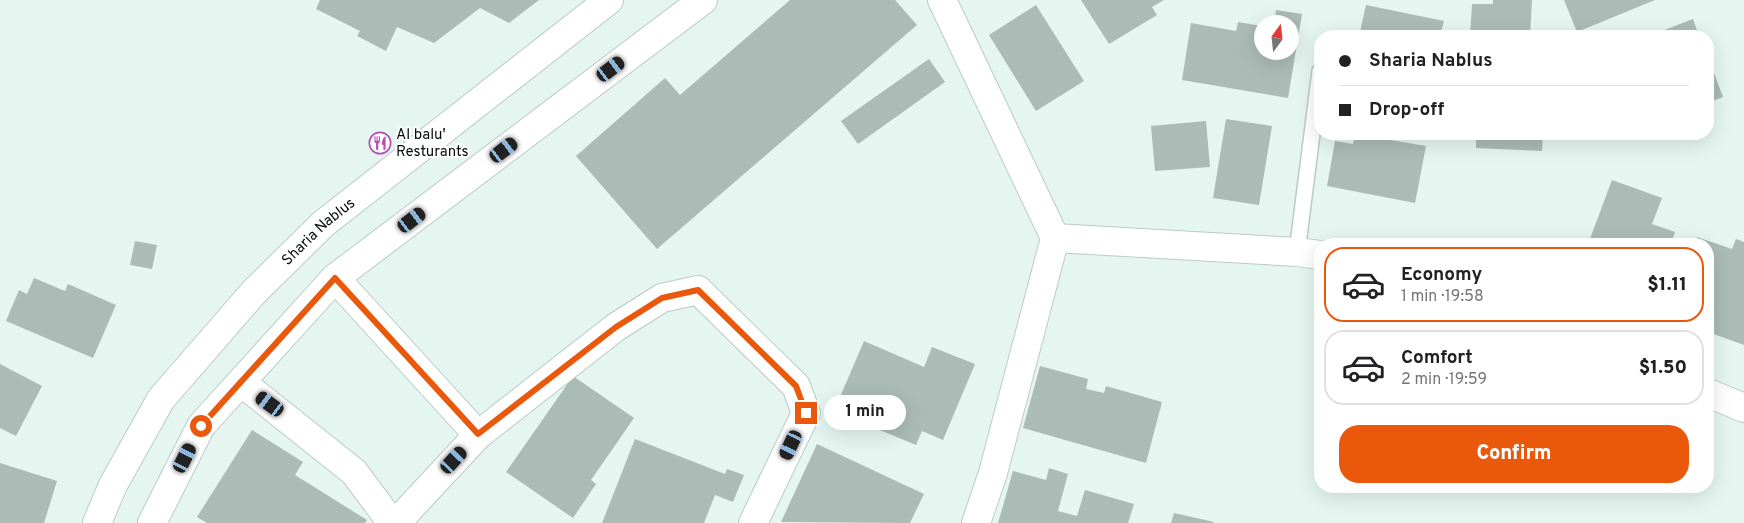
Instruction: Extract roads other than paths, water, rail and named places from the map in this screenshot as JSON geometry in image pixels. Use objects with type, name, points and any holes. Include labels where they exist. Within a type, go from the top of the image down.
[{"type":"street","name":"Sharia Nablus","points":[[97,523],[113,485],[161,398],[254,292],[323,224],[608,0]]},
{"type":"street","points":[[152,523],[201,426],[335,278],[703,0]]},
{"type":"street","points":[[942,0],[1054,238],[993,473],[976,523]]},
{"type":"street","points":[[1054,238],[1309,254]]},
{"type":"street","points":[[335,278],[478,434]]},
{"type":"street","points":[[396,523],[478,434],[616,327],[662,298],[698,290],[796,386],[806,413],[753,523]]},
{"type":"street","points":[[240,382],[354,472],[392,523]]},
{"type":"street","points":[[1714,396],[1744,408]]},
{"type":"lane","points":[[1309,254],[1316,140]]},
{"type":"place","name":"Al balu' Resturants","points":[[380,143]]}]
